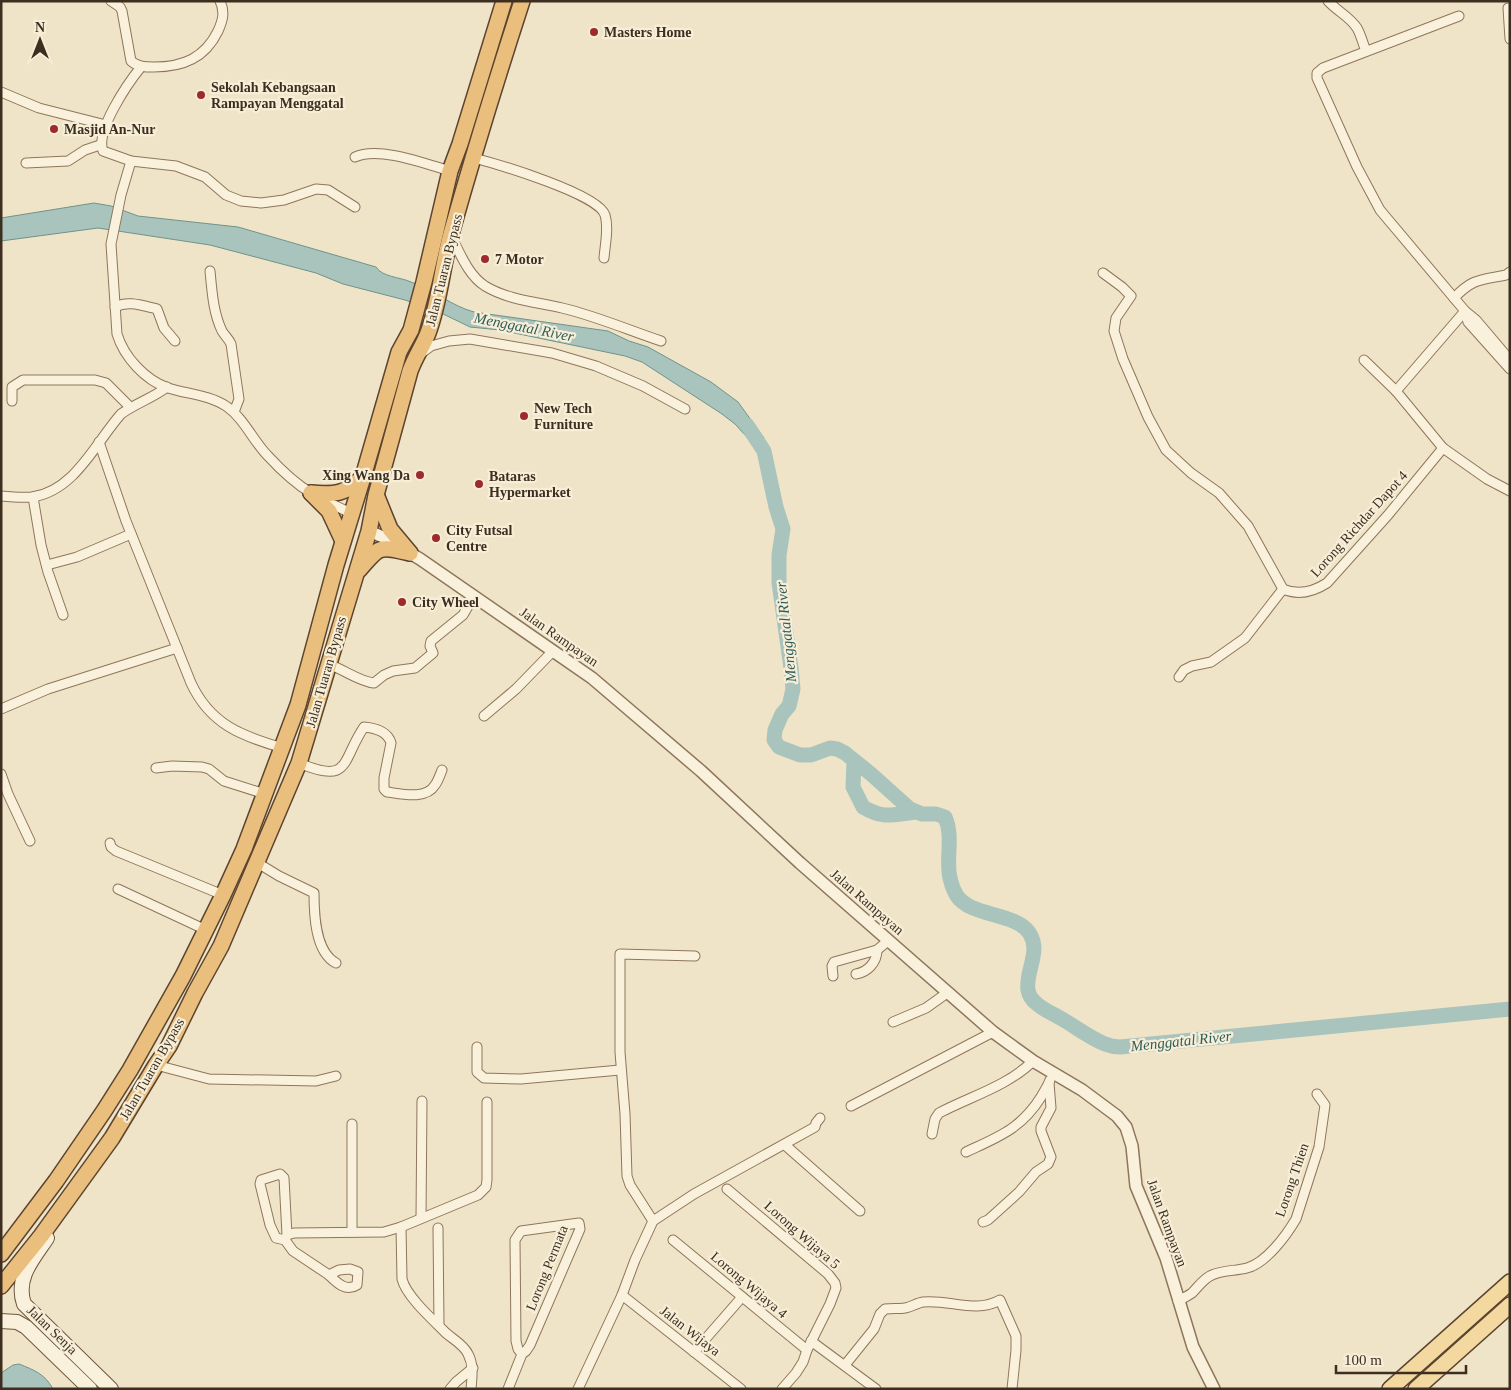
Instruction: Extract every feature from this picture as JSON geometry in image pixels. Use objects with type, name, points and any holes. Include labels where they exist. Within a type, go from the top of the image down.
[{"type":"highway","name":"Jalan Tuaran Bypass","points":[[3,1251],[56,1181],[130,1070],[206,930],[244,848],[283,748],[312,654],[399,352],[411,330],[450,172],[504,1]]},
{"type":"highway","name":"Jalan Tuaran Bypass","points":[[1,1286],[41,1236],[112,1138],[169,1046],[221,946],[299,763],[369,531],[376,495],[414,358],[428,335],[441,287],[451,235],[490,101],[522,1]]},
{"type":"highway","points":[[311,493],[335,494],[344,492],[364,477]]},
{"type":"highway","points":[[311,493],[329,512],[343,541]]},
{"type":"highway","points":[[376,495],[379,507],[390,529],[410,553]]},
{"type":"highway","points":[[283,748],[296,731],[351,547],[358,538],[369,531]]},
{"type":"highway","points":[[355,574],[372,554],[380,548],[410,553]]},
{"type":"main road","name":"Jalan Senja","points":[[61,1208],[52,1230],[23,1274],[22,1296],[24,1304],[111,1389]]},
{"type":"main road","points":[[1390,1389],[1510,1282]]},
{"type":"main road","points":[[1401,1389],[1510,1291]]},
{"type":"main road","points":[[1416,1389],[1510,1305]]},
{"type":"main road","name":"Jalan Senja","points":[[1,1321],[17,1322],[26,1327],[90,1389]]},
{"type":"street","points":[[111,1],[122,10],[131,61],[141,67],[164,67],[186,62],[201,55],[213,42],[222,23],[224,11],[220,1]]},
{"type":"street","points":[[1328,1],[1358,29],[1366,51]]},
{"type":"street","points":[[1508,8],[1510,39]]},
{"type":"street","points":[[1459,16],[1323,68],[1317,73],[1317,78],[1357,167],[1380,210],[1465,312],[1476,320],[1510,360]]},
{"type":"street","points":[[141,67],[126,85],[106,125],[100,145],[102,151],[131,161],[176,166],[205,177],[226,195],[241,202],[261,203],[284,200],[316,189],[328,190],[355,207]]},
{"type":"street","points":[[1,92],[39,108],[106,125]]},
{"type":"street","points":[[26,163],[68,161],[85,150],[100,145]]},
{"type":"street","points":[[355,157],[362,154],[403,156],[450,172]]},
{"type":"street","points":[[474,158],[547,181],[600,207],[605,216],[604,258]]},
{"type":"street","points":[[131,161],[121,195],[111,244],[117,334],[120,344],[128,357],[147,375],[167,387],[221,403],[234,412],[268,456],[311,493],[352,514]]},
{"type":"street","points":[[451,235],[468,268],[474,277],[485,286],[519,299],[564,308],[661,341]]},
{"type":"street","points":[[210,271],[212,299],[223,333],[230,340],[231,344],[238,399],[234,412]]},
{"type":"street","points":[[1454,298],[1465,286],[1473,282],[1506,275],[1510,272]]},
{"type":"street","points":[[1103,273],[1131,296],[1116,318],[1114,331],[1122,359],[1148,418],[1166,450],[1191,473],[1219,493],[1248,526],[1283,589],[1245,638],[1211,662],[1192,666],[1184,670],[1178,677]]},
{"type":"street","points":[[115,307],[120,304],[133,304],[157,309],[164,328],[175,341]]},
{"type":"street","points":[[1465,312],[1468,322],[1510,369]]},
{"type":"street","points":[[1396,391],[1465,312]]},
{"type":"street","points":[[414,358],[430,346],[449,341],[470,340],[552,353],[596,366],[643,386],[685,410]]},
{"type":"street","points":[[1364,360],[1396,391],[1444,448],[1487,479],[1510,491]]},
{"type":"street","points":[[12,401],[12,387],[23,380],[95,380],[106,383],[130,407]]},
{"type":"street","points":[[1,496],[33,497],[54,489],[74,474],[121,414],[130,407],[159,394],[167,387]]},
{"type":"street","points":[[99,442],[131,534],[200,702],[220,722],[251,738],[283,748]]},
{"type":"street","name":"Lorong Richdar Dapot 4","points":[[1283,589],[1304,594],[1327,584],[1388,516],[1444,448]]},
{"type":"street","points":[[33,497],[41,545],[50,582],[63,615]]},
{"type":"street","name":"Jalan Rampayan","points":[[369,531],[383,536],[410,553],[592,678],[626,706],[888,941],[993,1032],[1033,1060],[1051,1078],[1096,1099],[1118,1116],[1126,1127],[1132,1146],[1136,1186],[1166,1258],[1194,1347],[1214,1389]]},
{"type":"street","points":[[47,565],[77,557],[131,534]]},
{"type":"street","points":[[328,664],[366,682],[374,683],[384,675],[394,671],[415,668],[433,653],[430,646],[431,641],[463,615],[474,596]]},
{"type":"street","points":[[1,709],[48,689],[177,648]]},
{"type":"street","points":[[484,716],[516,689],[552,652]]},
{"type":"street","points":[[299,763],[325,772],[340,770],[364,727],[370,727],[387,735],[391,743],[384,778],[384,789],[387,792],[423,794],[435,786],[442,770]]},
{"type":"street","points":[[156,768],[202,767],[209,769],[224,780],[265,794]]},
{"type":"street","points":[[1,774],[8,794],[30,840]]},
{"type":"street","points":[[110,843],[111,847],[116,851],[223,895]]},
{"type":"street","points":[[256,862],[279,876],[314,893],[314,914],[322,950],[330,960],[336,963]]},
{"type":"street","points":[[118,889],[206,930]]},
{"type":"street","points":[[833,976],[832,966],[834,962],[877,950],[888,941]]},
{"type":"street","points":[[856,974],[868,970],[877,955],[877,950]]},
{"type":"street","points":[[653,1222],[630,1185],[627,1176],[625,1114],[620,1070],[620,954],[695,956]]},
{"type":"street","points":[[893,1022],[926,1008],[947,993]]},
{"type":"street","points":[[851,1106],[993,1032]]},
{"type":"street","points":[[478,1047],[478,1072],[484,1078],[521,1079],[620,1070]]},
{"type":"street","points":[[932,1134],[938,1113],[1009,1079],[1026,1068],[1033,1060]]},
{"type":"street","points":[[156,1065],[209,1079],[316,1081],[336,1076]]},
{"type":"street","points":[[966,1152],[1002,1135],[1021,1123],[1037,1104],[1051,1078]]},
{"type":"street","points":[[983,1222],[988,1220],[1019,1192],[1036,1172],[1048,1164],[1051,1157],[1041,1131],[1041,1126],[1051,1108],[1051,1078]]},
{"type":"street","name":"Lorong Thien","points":[[1178,1301],[1190,1295],[1214,1273],[1245,1269],[1257,1265],[1292,1226],[1319,1148],[1325,1105],[1317,1094]]},
{"type":"street","points":[[421,1218],[422,1101]]},
{"type":"street","points":[[329,1275],[292,1251],[286,1238],[284,1178],[280,1174],[260,1181],[270,1225],[276,1238],[286,1238],[294,1232],[384,1232],[401,1227],[478,1195],[486,1187],[488,1145],[487,1102]]},
{"type":"street","points":[[578,1389],[622,1295],[635,1260],[653,1222],[694,1194],[816,1127],[816,1122],[820,1118]]},
{"type":"street","points":[[352,1124],[352,1232]]},
{"type":"street","points":[[785,1145],[860,1211]]},
{"type":"street","name":"Lorong Wijaya 5","points":[[727,1189],[828,1274],[835,1283],[836,1288],[830,1304],[811,1341],[803,1362],[782,1389]]},
{"type":"street","name":"Lorong Permata","points":[[508,1389],[522,1354],[530,1345],[580,1229],[579,1223],[521,1231],[515,1240],[516,1341],[518,1349],[522,1354]]},
{"type":"street","points":[[401,1227],[402,1279],[404,1288],[468,1354],[473,1368],[472,1389]]},
{"type":"street","points":[[438,1228],[439,1325]]},
{"type":"street","name":"Lorong Wijaya 4","points":[[673,1240],[807,1350]]},
{"type":"street","name":"Jalan Wijaya","points":[[622,1295],[741,1389]]},
{"type":"street","points":[[694,1352],[742,1297]]},
{"type":"street","points":[[845,1365],[874,1329],[880,1314],[885,1309],[904,1308],[922,1302],[941,1302],[977,1307],[989,1306],[1000,1300],[1016,1336],[1012,1389]]},
{"type":"street","points":[[811,1341],[876,1389]]},
{"type":"street","points":[[450,1389],[473,1368]]},
{"type":"water","points":[[94,203],[111,206],[138,216],[238,227],[376,267],[382,273],[419,285],[458,306],[474,312],[608,331],[648,347],[711,382],[738,402],[764,438],[754,445],[735,424],[722,414],[642,362],[625,356],[500,330],[470,327],[439,312],[405,300],[343,284],[316,273],[210,245],[98,228],[1,241],[1,218]]},
{"type":"water","points":[[19,1364],[43,1376],[53,1389],[1,1389],[1,1373],[13,1365]]},
{"type":"waterway","name":"Menggatal River","points":[[747,425],[764,451],[776,507],[783,529],[779,555],[779,583],[793,689],[789,706],[782,714],[775,730],[774,740],[779,747],[800,755],[811,755],[830,748],[837,749],[845,753],[871,774],[910,809],[922,814],[936,814],[945,817],[949,836],[950,875],[952,886],[957,896],[972,908],[1015,922],[1024,927],[1030,934],[1034,948],[1028,990],[1032,999],[1045,1010],[1099,1042],[1120,1047],[1510,1009]]},
{"type":"waterway","points":[[854,761],[853,787],[863,807],[883,815],[916,812]]},
{"type":"place","name":"Masters Home","points":[[594,32]]},
{"type":"place","name":"Sekolah Kebangsaan Rampayan Menggatal","points":[[201,95]]},
{"type":"place","name":"Masjid An-Nur","points":[[54,129]]},
{"type":"place","name":"7 Motor","points":[[485,259]]},
{"type":"place","name":"New Tech Furniture","points":[[524,416]]},
{"type":"place","name":"Xing Wang Da","points":[[420,475]]},
{"type":"place","name":"Bataras Hypermarket","points":[[479,484]]},
{"type":"place","name":"City Futsal Centre","points":[[436,538]]},
{"type":"place","name":"City Wheel","points":[[402,602]]}]
